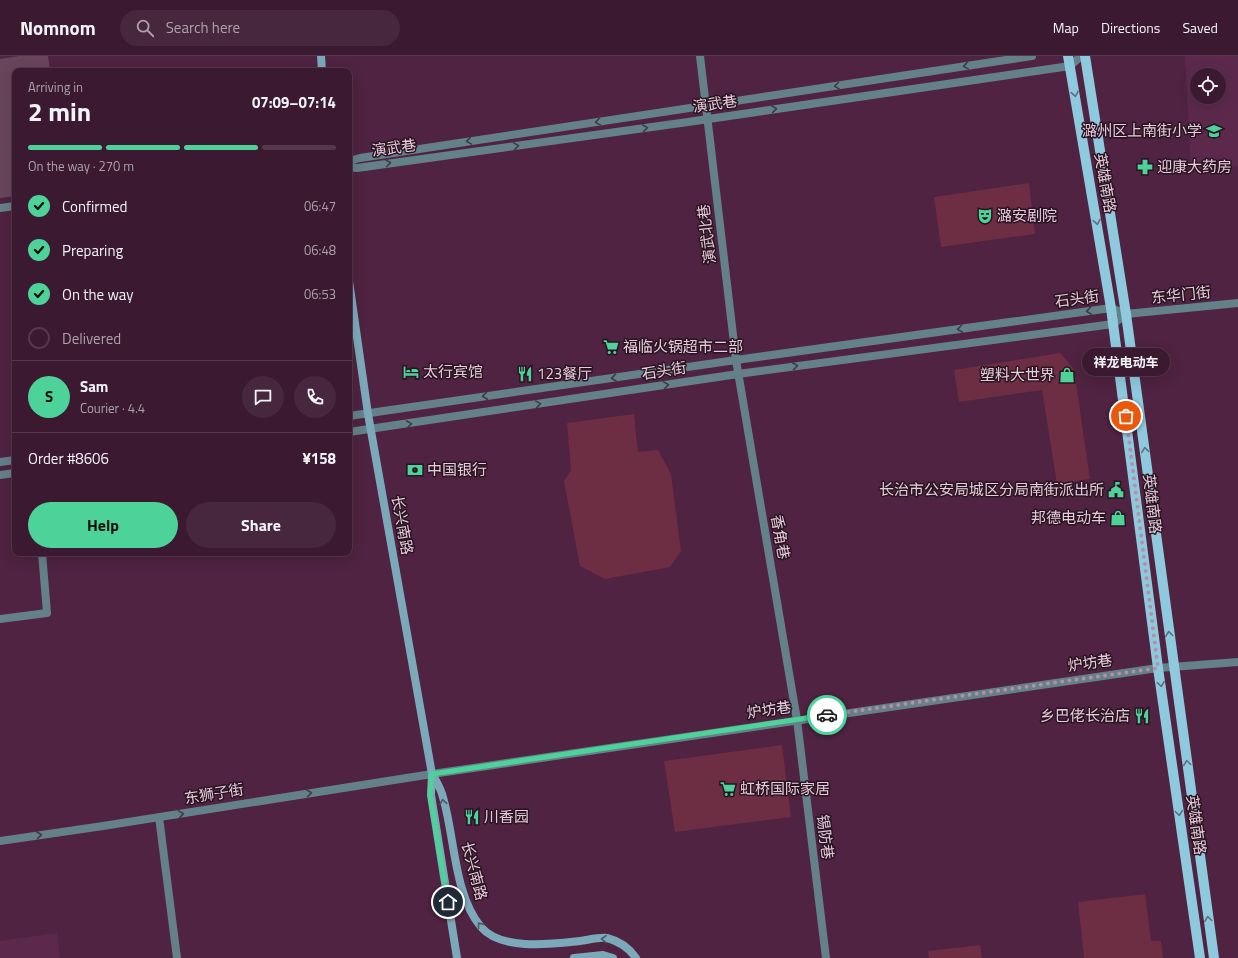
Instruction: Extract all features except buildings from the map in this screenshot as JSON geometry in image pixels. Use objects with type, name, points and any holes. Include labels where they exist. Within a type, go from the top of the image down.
[{"type":"main road","points":[[321,56],[322,68]]},
{"type":"main road","name":"英雄南路","points":[[1085,56],[1126,314],[1214,958]]},
{"type":"main road","name":"英雄南路","points":[[1069,61],[1114,324],[1158,668],[1200,958]]},
{"type":"main road","name":"长兴南路","points":[[352,302],[368,414],[432,774],[430,795],[457,958]]},
{"type":"main road","name":"长兴南路","points":[[432,774],[442,794],[461,886],[471,912],[481,928],[495,938],[530,944],[556,944],[606,938],[619,942],[630,950],[636,958]]},
{"type":"main road","points":[[574,958],[603,954],[613,958]]},
{"type":"street","name":"演武北巷","points":[[700,56],[736,360]]},
{"type":"street","name":"演武巷","points":[[352,160],[1032,56]]},
{"type":"street","points":[[1069,61],[1081,56]]},
{"type":"street","name":"演武巷","points":[[352,167],[357,168],[708,119],[1069,61]]},
{"type":"street","points":[[0,208],[12,206]]},
{"type":"street","name":"东华门街","points":[[1126,314],[1238,303]]},
{"type":"street","name":"石头街","points":[[352,416],[1111,308],[1126,314]]},
{"type":"street","points":[[1114,324],[1126,314]]},
{"type":"street","name":"石头街","points":[[352,432],[738,374],[1114,324]]},
{"type":"street","name":"香角巷","points":[[736,360],[797,720]]},
{"type":"street","points":[[0,462],[12,460]]},
{"type":"street","points":[[0,475],[12,473]]},
{"type":"street","points":[[0,619],[47,613],[42,556]]},
{"type":"street","name":"炉坊巷","points":[[432,774],[1158,668],[1238,662]]},
{"type":"street","name":"锡防巷","points":[[797,720],[826,958]]},
{"type":"street","name":"东狮子街","points":[[0,841],[432,774]]},
{"type":"street","points":[[159,817],[177,958]]},
{"type":"shaded area","points":[[19,56],[48,56],[50,68],[12,68],[12,196],[0,198],[0,59]]},
{"type":"shaded area","name":"潞州区上南街小学","points":[[1185,56],[1238,56],[1238,166],[1191,171]]},
{"type":"shaded area","points":[[57,933],[60,958],[0,958],[0,941]]},
{"type":"way so far","points":[[827,715],[1158,668],[1126,416]]},
{"type":"place","name":"潞州区上南街小学","points":[[1214,131]]},
{"type":"place","name":"迎康大药房","points":[[1145,167]]},
{"type":"place","name":"潞安剧院","points":[[985,216]]},
{"type":"place","name":"福临火锅超市二部","points":[[611,347]]},
{"type":"place","name":"太行宾馆","points":[[411,372]]},
{"type":"place","name":"123餐厅","points":[[525,374]]},
{"type":"place","name":"塑料大世界","points":[[1067,375]]},
{"type":"place","name":"祥龙电动车","points":[[1126,416]]},
{"type":"place","name":"中国银行","points":[[415,470]]},
{"type":"place","name":"长治市公安局城区分局南街派出所","points":[[1116,490]]},
{"type":"place","name":"邦德电动车","points":[[1118,518]]},
{"type":"place","name":"乡巴佬长治店","points":[[1142,716]]},
{"type":"place","name":"虹桥国际家居","points":[[728,789]]},
{"type":"place","name":"川香园","points":[[472,817]]},
{"type":"route","points":[[448,902],[430,795],[432,774],[827,715]]}]
